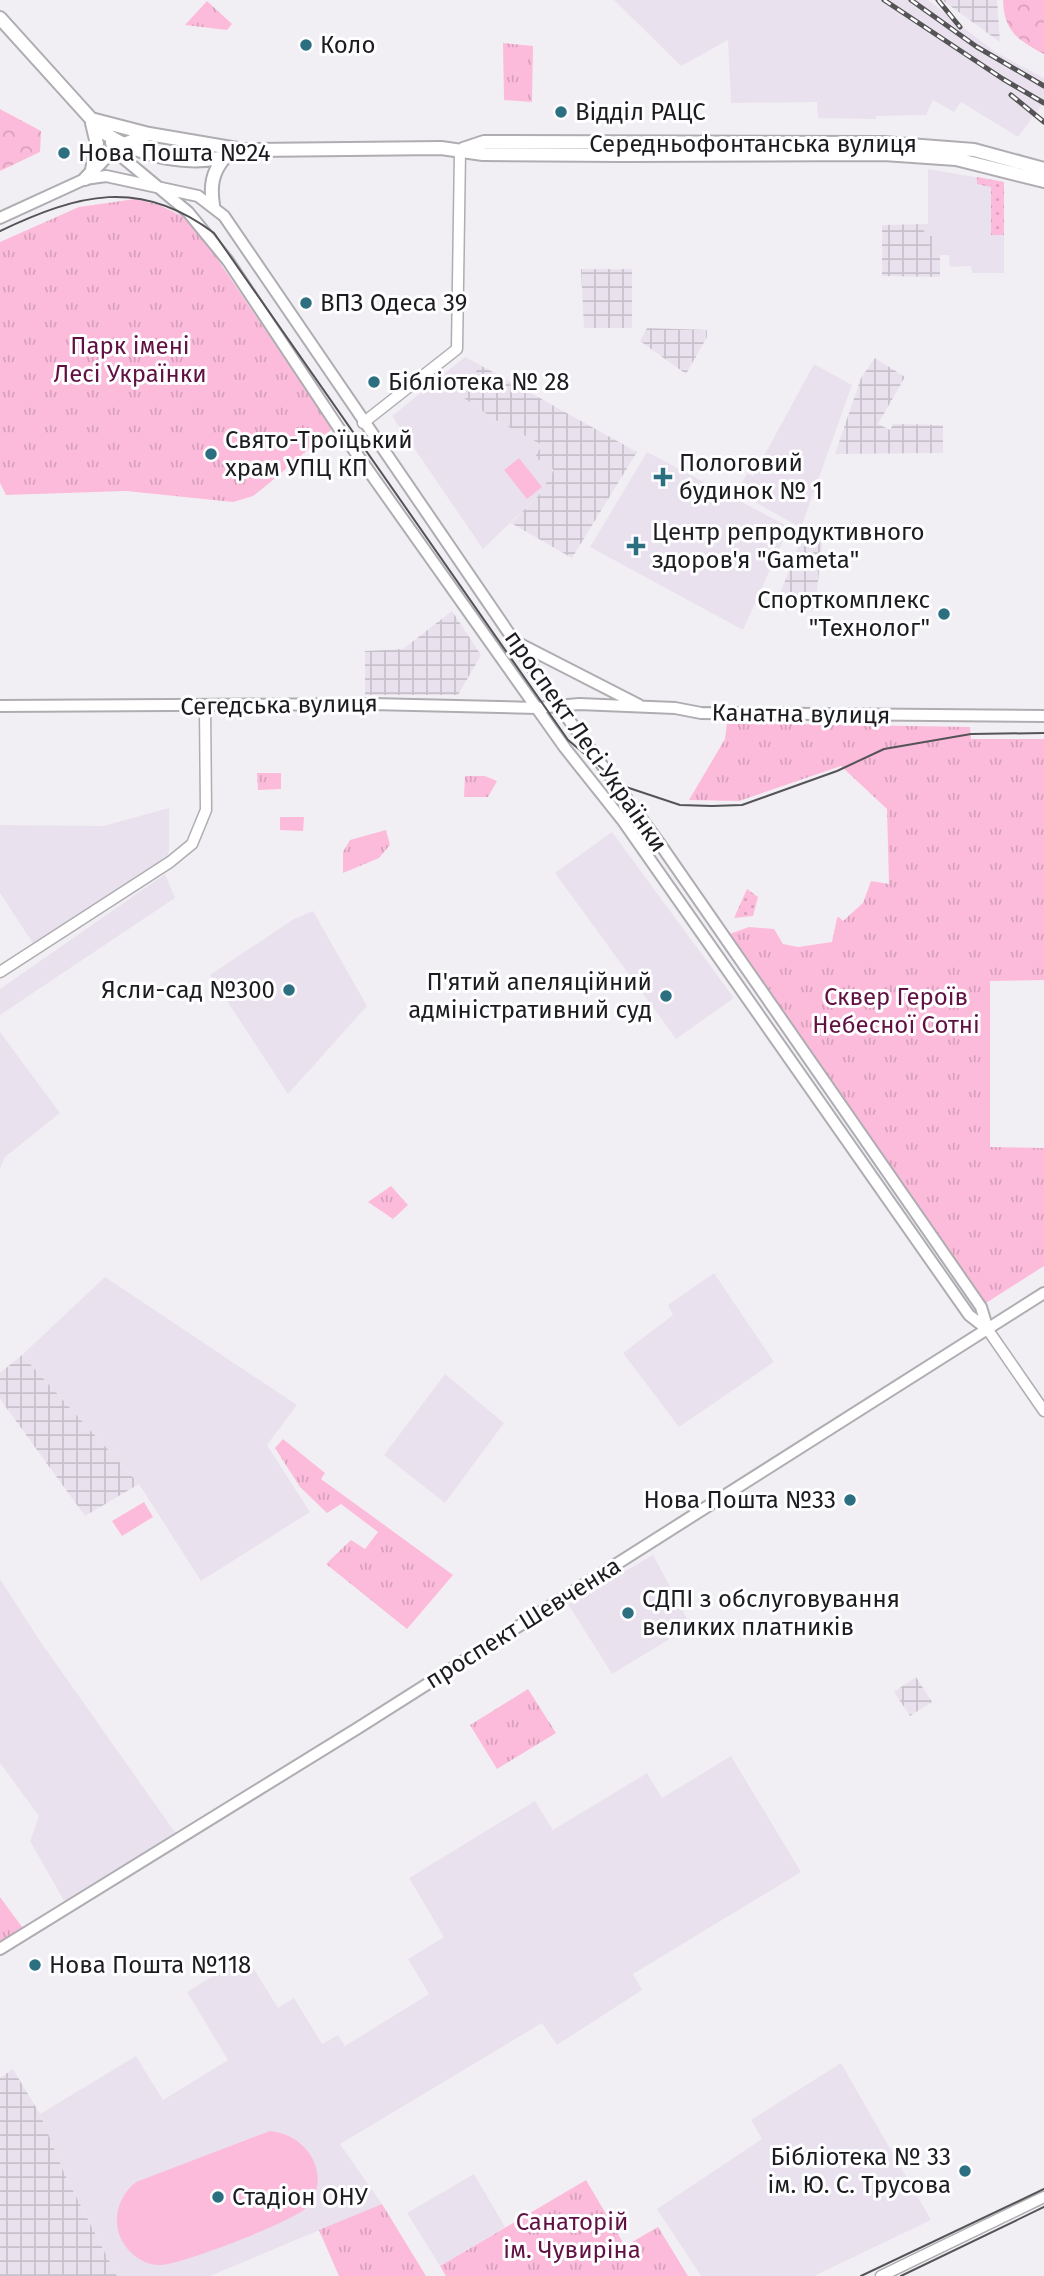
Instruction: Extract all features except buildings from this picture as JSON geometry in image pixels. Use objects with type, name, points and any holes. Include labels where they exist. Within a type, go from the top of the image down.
[{"type":"main road","points":[[0,18],[91,119],[97,144],[87,177]]},
{"type":"main road","name":"Середньофонтанська вулиця","points":[[91,119],[118,146],[156,156],[225,157],[243,150]]},
{"type":"main road","name":"Середньофонтанська вулиця","points":[[91,119],[149,134],[243,150],[597,155],[884,154],[956,159],[1044,181]]},
{"type":"main road","points":[[0,218],[87,177],[118,146],[149,134]]},
{"type":"main road","name":"Середньофонтанська вулиця","points":[[460,151],[484,142],[883,143],[974,150],[1044,169]]},
{"type":"main road","name":"проспект Лесі Українки","points":[[118,146],[200,225],[228,261],[344,436],[537,708],[623,821],[969,1315],[988,1330]]},
{"type":"main road","points":[[200,225],[203,209],[213,205],[210,188],[213,175],[225,157]]},
{"type":"main road","name":"проспект Лесі Українки","points":[[87,177],[114,177],[198,196],[213,205],[234,230],[363,423],[558,705],[660,844],[981,1307],[988,1330]]},
{"type":"main road","points":[[515,641],[642,707]]},
{"type":"main road","name":"Сегедська вулиця","points":[[0,706],[371,704],[537,708],[558,705]]},
{"type":"main road","name":"Канатна вулиця","points":[[558,705],[642,707],[701,713],[1044,716]]},
{"type":"main road","name":"проспект Шевченка","points":[[0,1949],[181,1839],[1044,1293]]},
{"type":"street","points":[[363,423],[457,349],[460,151]]},
{"type":"street","points":[[0,972],[170,862],[192,844],[206,810],[205,706]]},
{"type":"street","name":"проспект Лесі Українки","points":[[988,1330],[1044,1411]]},
{"type":"street","points":[[881,2276],[1044,2197]]},
{"type":"shaded area","points":[[614,0],[928,0],[995,52],[1044,78],[1044,102],[1018,137],[961,102],[954,112],[933,100],[926,115],[876,116],[876,119],[818,118],[817,102],[731,103],[728,40],[681,66]]},
{"type":"shaded area","points":[[942,0],[997,0],[1000,42]]},
{"type":"shaded area","points":[[928,169],[1004,182],[1004,273],[972,273],[971,266],[950,267],[949,255],[932,255],[932,236],[924,236],[924,224],[928,224]]},
{"type":"shaded area","points":[[924,224],[924,236],[932,236],[932,255],[940,255],[940,277],[882,276],[882,225]]},
{"type":"shaded area","points":[[581,269],[632,269],[632,328],[584,328]]},
{"type":"shaded area","points":[[647,328],[707,330],[707,337],[686,374],[640,341]]},
{"type":"shaded area","points":[[465,357],[480,365],[461,396],[494,419],[542,445],[555,470],[539,495],[483,549],[392,416]]},
{"type":"shaded area","points":[[875,358],[905,377],[878,424],[890,430],[893,424],[943,425],[943,453],[835,454],[861,378]]},
{"type":"shaded area","points":[[814,364],[852,385],[801,528],[737,492],[747,473],[753,476]]},
{"type":"shaded area","points":[[480,365],[637,452],[572,558],[511,523],[539,495],[554,470],[535,457],[542,445],[494,419],[461,396]]},
{"type":"shaded area","points":[[647,452],[789,527],[743,630],[590,547]]},
{"type":"shaded area","points":[[806,525],[823,535],[815,609],[774,610]]},
{"type":"shaded area","points":[[452,611],[481,655],[458,695],[365,695],[365,651],[403,649]]},
{"type":"shaded area","points":[[169,808],[169,851],[166,861],[36,948],[0,893],[0,825],[103,826]]},
{"type":"shaded area","points":[[612,832],[734,998],[676,1039],[555,873]]},
{"type":"shaded area","points":[[165,874],[175,898],[0,1015],[0,989]]},
{"type":"shaded area","name":"Ясли-сад №300","points":[[313,911],[367,1006],[288,1094],[210,975],[294,919]]},
{"type":"shaded area","points":[[0,1032],[60,1113],[5,1157],[0,1168]]},
{"type":"shaded area","points":[[714,1273],[774,1362],[679,1427],[623,1353],[673,1315],[668,1305]]},
{"type":"shaded area","points":[[105,1277],[297,1405],[267,1445],[310,1512],[201,1581],[139,1484],[22,1355]]},
{"type":"shaded area","points":[[22,1355],[139,1484],[85,1516],[0,1399],[0,1373]]},
{"type":"shaded area","points":[[445,1374],[504,1423],[445,1503],[384,1455]]},
{"type":"shaded area","points":[[653,1555],[691,1626],[612,1674],[568,1604]]},
{"type":"shaded area","points":[[0,1579],[40,1641],[179,1838],[67,1906],[30,1841],[39,1816],[0,1763]]},
{"type":"shaded area","points":[[916,1677],[932,1702],[910,1716],[894,1692]]},
{"type":"shaded area","points":[[731,1756],[801,1872],[633,1974],[642,1990],[557,2045],[542,2023],[340,2144],[382,2204],[210,2276],[117,2276],[65,2175],[40,2114],[136,2056],[163,2100],[228,2060],[187,1992],[246,1956],[278,2008],[294,1998],[322,2044],[338,2035],[345,2046],[429,1994],[408,1959],[444,1937],[409,1878],[535,1801],[553,1830],[647,1773],[662,1798]]},
{"type":"shaded area","points":[[841,2063],[931,2220],[814,2276],[701,2276],[657,2209],[762,2139],[751,2120]]},
{"type":"shaded area","points":[[13,2069],[40,2114],[65,2175],[117,2276],[0,2276],[0,2078]]},
{"type":"shaded area","points":[[474,2174],[505,2227],[440,2266],[407,2213]]},
{"type":"green space","points":[[1003,0],[1044,0],[1044,54],[1014,34],[1006,20]]},
{"type":"green space","points":[[207,1],[232,24],[227,30],[185,25]]},
{"type":"green space","points":[[503,43],[533,46],[532,102],[504,100]]},
{"type":"green space","points":[[0,109],[41,131],[40,152],[0,171]]},
{"type":"green space","points":[[977,177],[1004,182],[1004,235],[991,235],[991,187],[977,184]]},
{"type":"green space","name":"Парк імені Лесі Українки","points":[[135,199],[159,205],[182,216],[208,245],[332,429],[253,496],[233,502],[126,491],[6,495],[0,483],[0,242],[79,207]]},
{"type":"green space","points":[[519,458],[542,487],[527,499],[504,470]]},
{"type":"green space","name":"Сквер Героїв Небесної Сотні","points":[[727,723],[970,727],[971,739],[1044,739],[1044,980],[990,981],[990,1147],[1044,1148],[1044,1266],[986,1303],[727,935],[749,927],[774,929],[783,944],[798,947],[832,942],[837,918],[843,921],[863,903],[871,881],[889,884],[887,809],[841,766],[739,801],[689,800],[725,739]]},
{"type":"green space","points":[[257,773],[281,773],[281,789],[258,790]]},
{"type":"green space","points":[[465,776],[485,776],[497,781],[488,797],[464,797]]},
{"type":"green space","points":[[280,817],[304,817],[303,831],[280,830]]},
{"type":"green space","points":[[386,830],[390,845],[379,858],[343,873],[343,852],[350,840]]},
{"type":"green space","points":[[747,889],[758,897],[753,916],[734,918]]},
{"type":"green space","points":[[391,1186],[408,1205],[393,1219],[368,1202]]},
{"type":"green space","points":[[283,1439],[325,1473],[321,1479],[453,1575],[407,1629],[326,1564],[351,1540],[365,1549],[378,1532],[341,1504],[327,1513],[300,1487],[275,1448]]},
{"type":"green space","points":[[144,1502],[153,1517],[122,1536],[112,1521]]},
{"type":"green space","points":[[528,1689],[556,1733],[497,1769],[470,1725]]},
{"type":"green space","points":[[0,1897],[25,1931],[0,1947]]},
{"type":"green space","name":"Стадіон ОНУ","points":[[270,2131],[296,2140],[313,2159],[318,2183],[306,2208],[259,2232],[169,2264],[146,2262],[134,2256],[125,2246],[117,2227],[119,2205],[136,2182]]},
{"type":"green space","name":"Санаторій ім. Чувиріна","points":[[586,2180],[625,2246],[658,2227],[688,2276],[446,2276],[440,2266]]},
{"type":"green space","points":[[382,2204],[426,2276],[339,2276],[319,2230]]},
{"type":"tram line","points":[[0,231],[56,208],[108,197],[134,198],[160,204],[187,215],[214,233],[568,740],[623,786],[680,805],[742,805],[837,771],[884,749],[971,734],[1044,733]]},
{"type":"tram line","points":[[861,2276],[1044,2189]]},
{"type":"tram line","points":[[901,2276],[1044,2207]]},
{"type":"railway","points":[[884,0],[1044,103]]},
{"type":"railway","points":[[911,0],[977,47],[1044,86]]},
{"type":"railway","points":[[938,0],[960,27]]},
{"type":"railway","points":[[1011,95],[1044,122]]},
{"type":"place","name":"Коло","points":[[306,45]]},
{"type":"place","name":"Відділ РАЦС","points":[[561,112]]},
{"type":"place","name":"Нова Пошта №24","points":[[64,153]]},
{"type":"place","name":"ВПЗ Одеса 39","points":[[306,303]]},
{"type":"place","name":"Бібліотека № 28","points":[[374,382]]},
{"type":"place","name":"Свято-Троїцький храм УПЦ КП","points":[[211,454]]},
{"type":"place","name":"Пологовий будинок № 1","points":[[663,477]]},
{"type":"place","name":"Центр репродуктивного здоров'я \"Gameta\"","points":[[636,546]]},
{"type":"place","name":"Спорткомплекс \"Технолог\"","points":[[944,614]]},
{"type":"place","name":"Ясли-сад №300","points":[[289,990]]},
{"type":"place","name":"П'ятий апеляційний адміністративний суд","points":[[666,996]]},
{"type":"place","name":"Нова Пошта №33","points":[[850,1500]]},
{"type":"place","name":"СДПІ з обслуговування великих платників","points":[[628,1613]]},
{"type":"place","name":"Нова Пошта №118","points":[[35,1965]]},
{"type":"place","name":"Бібліотека № 33 ім. Ю. С. Трусова","points":[[965,2171]]},
{"type":"place","name":"Стадіон ОНУ","points":[[218,2197]]}]
